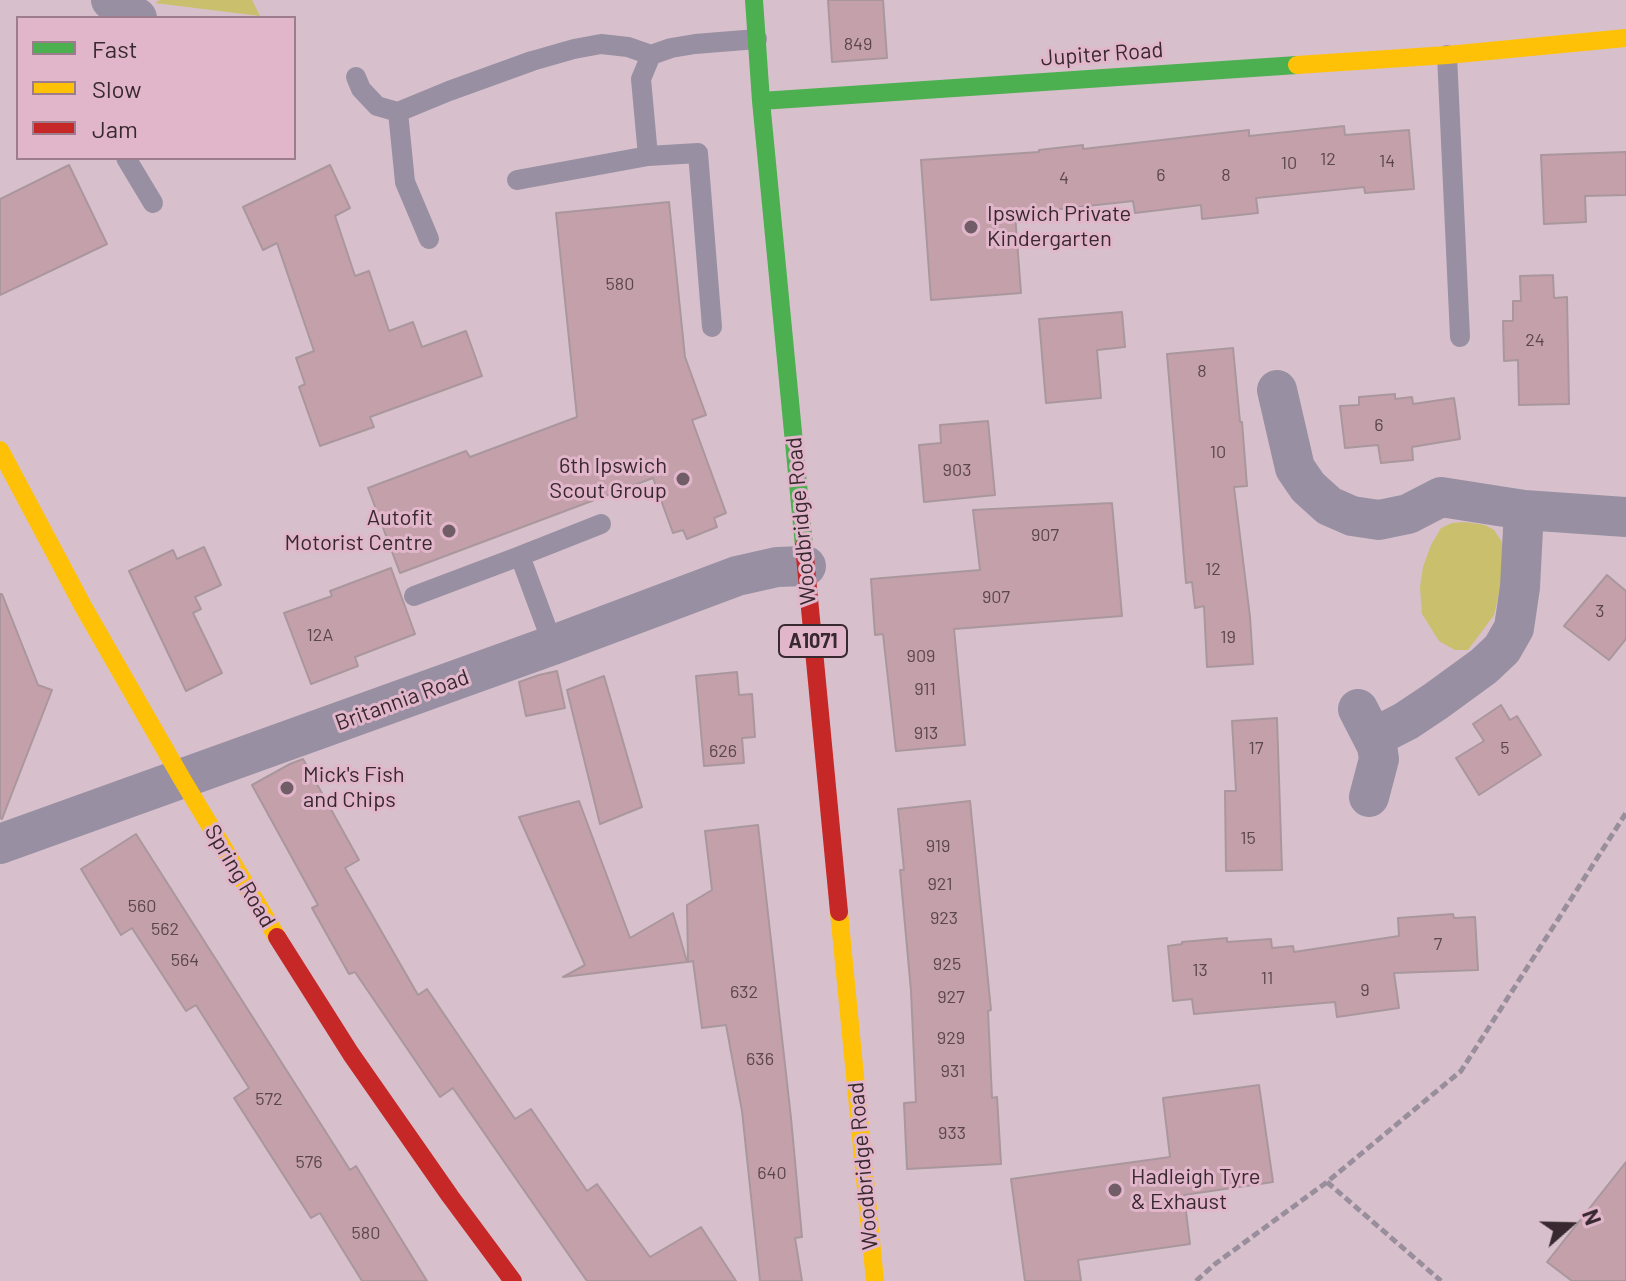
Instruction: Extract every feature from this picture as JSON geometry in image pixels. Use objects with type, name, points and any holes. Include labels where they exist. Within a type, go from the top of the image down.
[{"type":"street","points":[[111,0],[134,16]]},
{"type":"street","name":"Woodbridge Road","points":[[754,0],[761,101],[875,1281]]},
{"type":"street","name":"Jupiter Road","points":[[761,101],[1447,55],[1626,38]]},
{"type":"street","points":[[1277,390],[1295,468],[1308,487],[1329,506],[1352,516],[1379,520],[1408,514],[1441,497],[1524,510],[1626,517]]},
{"type":"street","name":"Spring Road","points":[[0,450],[84,608],[265,918],[351,1054],[513,1281]]},
{"type":"street","points":[[1369,797],[1379,759],[1366,724],[1406,721],[1484,666],[1502,649],[1514,628],[1520,587],[1524,510]]},
{"type":"street","name":"Britannia Road","points":[[0,844],[737,576],[777,567],[806,566]]},
{"type":"lane","points":[[356,77],[361,89],[377,106],[398,112],[476,81],[574,49],[601,44],[628,47],[651,55],[695,44],[757,39]]},
{"type":"lane","points":[[648,156],[641,79],[651,55]]},
{"type":"lane","points":[[1447,55],[1460,337]]},
{"type":"lane","points":[[398,112],[405,182],[429,239]]},
{"type":"lane","points":[[517,180],[648,156],[698,153],[712,327]]},
{"type":"lane","points":[[127,160],[153,203]]},
{"type":"lane","points":[[414,596],[601,524]]},
{"type":"lane","points":[[520,556],[553,645]]},
{"type":"path","points":[[1196,1281],[1327,1182],[1461,1071],[1626,813]]},
{"type":"path","points":[[1327,1182],[1441,1281]]},
{"type":"shaded area","points":[[160,0],[252,0],[260,16],[155,3]]},
{"type":"shaded area","points":[[1465,522],[1485,525],[1494,530],[1502,542],[1505,566],[1494,615],[1468,650],[1455,650],[1439,641],[1422,614],[1420,587],[1423,567],[1441,528]]},
{"type":"building","points":[[828,0],[883,0],[887,58],[832,62]]},
{"type":"building","points":[[1344,126],[1345,135],[1409,130],[1414,189],[1365,193],[1364,187],[1256,198],[1258,213],[1202,219],[1201,205],[1135,213],[1133,201],[1015,214],[1021,293],[931,300],[921,160],[1039,152],[1083,145],[1083,149],[1249,130],[1249,136]]},
{"type":"building","points":[[1626,152],[1626,195],[1585,196],[1586,222],[1544,224],[1541,155]]},
{"type":"building","points":[[69,165],[107,244],[0,295],[0,199]]},
{"type":"building","points":[[330,165],[350,208],[335,216],[355,276],[369,271],[389,331],[413,322],[422,347],[466,331],[482,376],[370,417],[374,427],[320,446],[299,387],[305,384],[296,358],[314,351],[277,243],[263,250],[243,207]]},
{"type":"building","points":[[669,202],[685,357],[706,415],[692,420],[726,513],[714,518],[717,527],[687,539],[683,530],[673,533],[653,478],[400,573],[368,488],[466,451],[470,457],[577,417],[556,213]]},
{"type":"building","points":[[1553,275],[1554,298],[1567,297],[1569,404],[1519,405],[1518,360],[1504,361],[1503,321],[1513,321],[1513,301],[1521,301],[1520,276]]},
{"type":"building","points":[[1122,312],[1125,347],[1097,350],[1101,398],[1046,403],[1039,319]]},
{"type":"building","points":[[1233,348],[1247,486],[1234,487],[1253,664],[1207,667],[1204,606],[1195,608],[1192,582],[1186,583],[1167,354]]},
{"type":"building","points":[[1395,394],[1395,399],[1412,397],[1413,404],[1454,398],[1460,439],[1412,447],[1413,460],[1381,463],[1378,445],[1345,448],[1340,406],[1359,405],[1359,397]]},
{"type":"building","points":[[988,421],[995,495],[924,502],[919,445],[941,443],[940,425]]},
{"type":"building","points":[[1112,503],[1122,616],[954,629],[965,745],[896,751],[883,634],[875,635],[871,579],[980,570],[973,510]]},
{"type":"building","points":[[204,547],[221,585],[195,597],[201,609],[193,613],[222,673],[186,691],[129,571],[173,550],[177,559]]},
{"type":"building","points":[[391,568],[415,634],[355,657],[358,666],[311,684],[284,613],[332,596],[330,591]]},
{"type":"building","points":[[1607,575],[1626,591],[1626,639],[1609,660],[1564,626]]},
{"type":"building","points":[[0,594],[38,685],[52,690],[2,819],[0,818]]},
{"type":"building","points":[[557,671],[565,708],[526,716],[519,682]]},
{"type":"building","points":[[737,672],[739,695],[752,694],[755,737],[742,738],[744,763],[704,766],[696,676]]},
{"type":"building","points":[[604,676],[642,807],[600,824],[567,690]]},
{"type":"building","points":[[1501,705],[1510,720],[1517,716],[1541,755],[1479,795],[1456,758],[1484,741],[1473,724]]},
{"type":"building","points":[[1277,718],[1282,870],[1226,871],[1225,791],[1236,791],[1232,721]]},
{"type":"building","points":[[303,759],[359,860],[345,868],[418,995],[427,989],[515,1119],[531,1109],[587,1191],[597,1184],[650,1257],[701,1227],[736,1281],[587,1281],[453,1088],[440,1097],[355,972],[349,974],[312,908],[318,905],[252,785]]},
{"type":"building","points":[[579,801],[630,938],[673,913],[687,962],[563,977],[585,965],[519,817]]},
{"type":"building","points":[[970,801],[991,1010],[988,1011],[992,1098],[997,1097],[1001,1164],[907,1169],[904,1103],[916,1102],[898,809]]},
{"type":"building","points":[[758,825],[791,1118],[802,1237],[795,1238],[802,1281],[760,1281],[742,1111],[726,1025],[702,1028],[693,961],[688,962],[687,905],[712,890],[705,831]]},
{"type":"building","points":[[136,834],[350,1170],[356,1166],[427,1281],[362,1281],[320,1213],[311,1218],[234,1098],[249,1088],[196,1005],[186,1011],[132,928],[121,935],[81,869]]},
{"type":"building","points":[[1453,914],[1454,918],[1475,917],[1478,970],[1394,973],[1399,1008],[1337,1017],[1335,1002],[1194,1014],[1192,999],[1173,1001],[1168,946],[1227,938],[1227,942],[1271,939],[1272,948],[1293,946],[1294,952],[1399,936],[1398,918]]},
{"type":"building","name":"Hadleigh Tyre & Exhaust","points":[[1259,1085],[1273,1182],[1184,1195],[1190,1244],[1078,1260],[1081,1281],[1025,1281],[1011,1179],[1170,1157],[1163,1098]]},
{"type":"building","points":[[1626,1162],[1626,1281],[1572,1281],[1547,1262]]},
{"type":"traffic: fast","points":[[754,0],[804,546]]},
{"type":"traffic: fast","points":[[761,101],[1297,65]]},
{"type":"traffic: slow","points":[[1297,65],[1626,38]]},
{"type":"traffic: slow","points":[[0,450],[84,608],[277,937]]},
{"type":"traffic: slow","points":[[839,912],[875,1281]]},
{"type":"traffic: jam","points":[[804,546],[839,912]]},
{"type":"traffic: jam","points":[[277,937],[351,1054],[513,1281]]},
{"type":"place","name":"Ipswich Private Kindergarten","points":[[971,227]]},
{"type":"place","name":"6th Ipswich Scout Group","points":[[683,479]]},
{"type":"place","name":"Autofit Motorist Centre","points":[[449,531]]},
{"type":"place","name":"Mick's Fish and Chips","points":[[287,788]]},
{"type":"place","name":"Hadleigh Tyre & Exhaust","points":[[1115,1190]]}]
